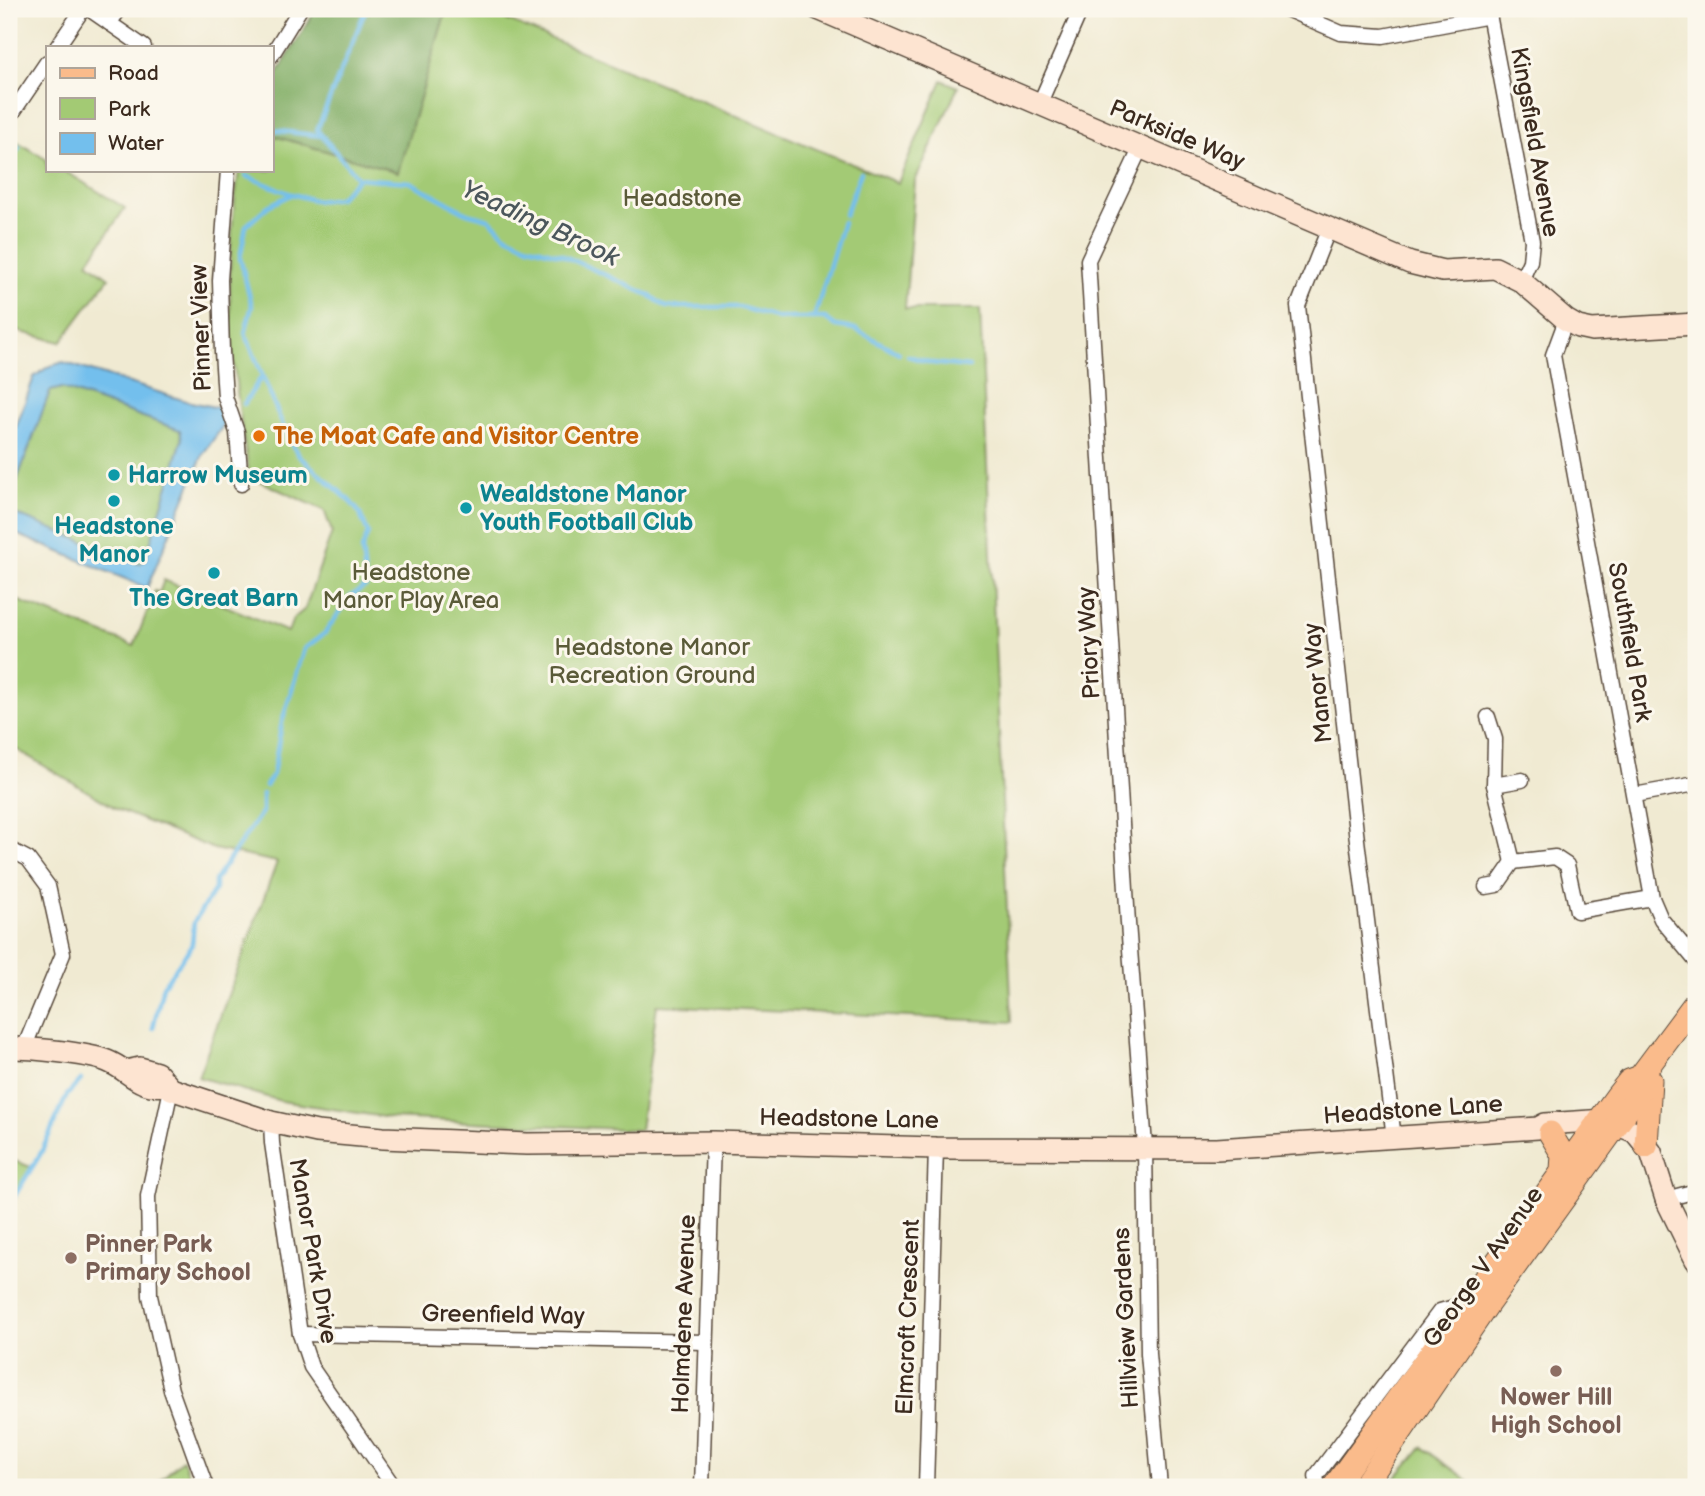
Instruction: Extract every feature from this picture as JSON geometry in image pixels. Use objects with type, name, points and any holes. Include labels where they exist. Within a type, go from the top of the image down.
[{"type":"main road","points":[[1603,1128],[1629,1080],[1645,1070],[1696,1002]]},
{"type":"main road","points":[[1645,1070],[1649,1153]]},
{"type":"main road","name":"George V Avenue","points":[[1334,1487],[1469,1303],[1562,1170],[1603,1128]]},
{"type":"main road","name":"George V Avenue","points":[[1363,1487],[1603,1128]]},
{"type":"main road","points":[[1544,1130],[1563,1155],[1562,1170]]},
{"type":"main road","points":[[1372,1434],[1397,1439]]},
{"type":"street","points":[[58,46],[86,9],[143,46]]},
{"type":"street","points":[[109,23],[120,9]]},
{"type":"street","points":[[273,53],[300,9]]},
{"type":"street","name":"Parkside Way","points":[[818,9],[1425,268],[1443,271],[1485,267],[1521,281],[1566,320]]},
{"type":"street","points":[[1039,105],[1081,9]]},
{"type":"street","points":[[1286,9],[1341,33],[1383,36],[1489,12]]},
{"type":"street","name":"Kingsfield Avenue","points":[[1489,12],[1532,241],[1530,261],[1521,281]]},
{"type":"street","points":[[9,118],[46,63]]},
{"type":"street","name":"Priory Way","points":[[1140,147],[1088,260],[1127,909],[1145,1146]]},
{"type":"street","name":"Pinner View","points":[[228,172],[220,280],[222,352],[225,397],[237,432],[241,484]]},
{"type":"street","name":"Manor Way","points":[[1329,229],[1298,306],[1356,832],[1394,1138]]},
{"type":"street","points":[[1566,320],[1578,327],[1592,330],[1696,324]]},
{"type":"street","name":"Southfield Park","points":[[1566,320],[1553,355],[1652,898],[1661,919],[1696,961]]},
{"type":"street","points":[[1488,717],[1495,738],[1494,785],[1513,862]]},
{"type":"street","points":[[1494,785],[1522,780]]},
{"type":"street","points":[[1634,795],[1696,784]]},
{"type":"street","points":[[9,849],[28,859],[47,886],[63,954],[16,1048]]},
{"type":"street","points":[[1486,887],[1497,885],[1513,862],[1555,857],[1567,865],[1577,911],[1652,898]]},
{"type":"street","name":"Headstone Lane","points":[[16,1048],[105,1060],[126,1071],[141,1068],[157,1073],[168,1087],[271,1122],[317,1132],[383,1138],[527,1144],[713,1142],[936,1148],[1145,1146],[1217,1149],[1603,1128]]},
{"type":"street","points":[[168,1087],[148,1196],[150,1296],[171,1390],[206,1487]]},
{"type":"street","name":"Manor Park Drive","points":[[271,1122],[300,1334],[311,1367],[394,1487]]},
{"type":"street","points":[[1603,1128],[1626,1141],[1643,1158],[1649,1153],[1666,1199],[1696,1260]]},
{"type":"street","name":"Holmdene Avenue","points":[[702,1487],[713,1142]]},
{"type":"street","name":"Hillview Gardens","points":[[1145,1146],[1148,1354],[1160,1487]]},
{"type":"street","name":"Elmcroft Crescent","points":[[926,1487],[936,1148]]},
{"type":"street","points":[[1666,1199],[1696,1191]]},
{"type":"street","name":"George V Avenue","points":[[1318,1487],[1317,1476],[1440,1311],[1469,1303]]},
{"type":"street","name":"Greenfield Way","points":[[300,1334],[706,1342]]},
{"type":"green space","points":[[316,9],[434,9],[445,14],[398,172],[273,136],[273,81]]},
{"type":"green space","name":"Headstone Manor Recreation Ground","points":[[434,9],[480,9],[898,183],[942,80],[958,87],[915,181],[905,309],[980,309],[1012,1022],[657,1005],[640,1130],[390,1118],[281,1101],[198,1077],[277,862],[214,849],[119,810],[9,745],[9,597],[134,646],[155,591],[159,593],[164,580],[288,632],[293,619],[305,609],[332,532],[324,510],[250,477],[238,399],[231,324],[231,249],[239,172],[273,172],[273,136],[398,172],[445,14]]},
{"type":"green space","points":[[13,139],[46,159],[46,172],[66,172],[125,208],[88,262],[109,278],[61,342],[9,329],[9,146]]},
{"type":"green space","points":[[62,388],[180,430],[182,440],[145,560],[139,565],[10,513],[9,502],[50,391]]},
{"type":"green space","points":[[9,1159],[31,1167],[9,1206]]},
{"type":"green space","points":[[1422,1447],[1477,1487],[1388,1487]]},
{"type":"green space","points":[[183,1459],[193,1487],[153,1487]]},
{"type":"water","points":[[63,362],[186,401],[219,408],[226,416],[226,422],[203,454],[147,588],[9,531],[9,502],[9,447],[34,377],[48,367]],"holes":[[[62,388],[180,430],[182,440],[145,560],[139,564],[10,512],[9,502],[50,391]]]},
{"type":"waterway","points":[[358,178],[317,130],[366,9]]},
{"type":"waterway","points":[[273,130],[322,136]]},
{"type":"waterway","points":[[9,162],[19,147]]},
{"type":"waterway","points":[[845,215],[861,172]]},
{"type":"waterway","points":[[246,176],[291,194]]},
{"type":"waterway","name":"Yeading Brook","points":[[266,786],[273,774],[282,722],[304,649],[325,633],[351,596],[366,586],[362,549],[368,533],[359,512],[348,499],[299,456],[288,438],[245,333],[252,306],[240,258],[246,226],[268,206],[292,194],[317,201],[339,198],[358,178],[410,182],[467,213],[489,219],[505,235],[526,245],[562,255],[649,295],[666,307],[739,307],[778,318],[825,318],[836,326],[855,329],[899,353]]},
{"type":"waterway","points":[[814,318],[843,222]]},
{"type":"waterway","name":"Yeading Brook","points":[[908,356],[932,363],[969,367]]},
{"type":"waterway","name":"Yeading Brook","points":[[244,404],[262,376]]},
{"type":"waterway","name":"Yeading Brook","points":[[153,1028],[163,986],[192,945],[194,922],[215,889],[215,880],[262,812],[262,794]]},
{"type":"waterway","name":"Yeading Brook","points":[[9,1205],[41,1153],[67,1095],[81,1080]]},
{"type":"place","name":"The Moat Cafe and Visitor Centre","points":[[259,436]]},
{"type":"place","name":"Harrow Museum","points":[[114,475]]},
{"type":"place","name":"Headstone Manor","points":[[114,501]]},
{"type":"place","name":"Wealdstone Manor Youth Football Club","points":[[466,508]]},
{"type":"place","name":"The Great Barn","points":[[214,573]]},
{"type":"place","name":"Pinner Park Primary School","points":[[71,1258]]},
{"type":"place","name":"Nower Hill High School","points":[[1556,1371]]},
{"type":"park label","name":"Headstone","points":[[682,198]]},
{"type":"park label","name":"Headstone Manor Play Area","points":[[411,586]]}]
